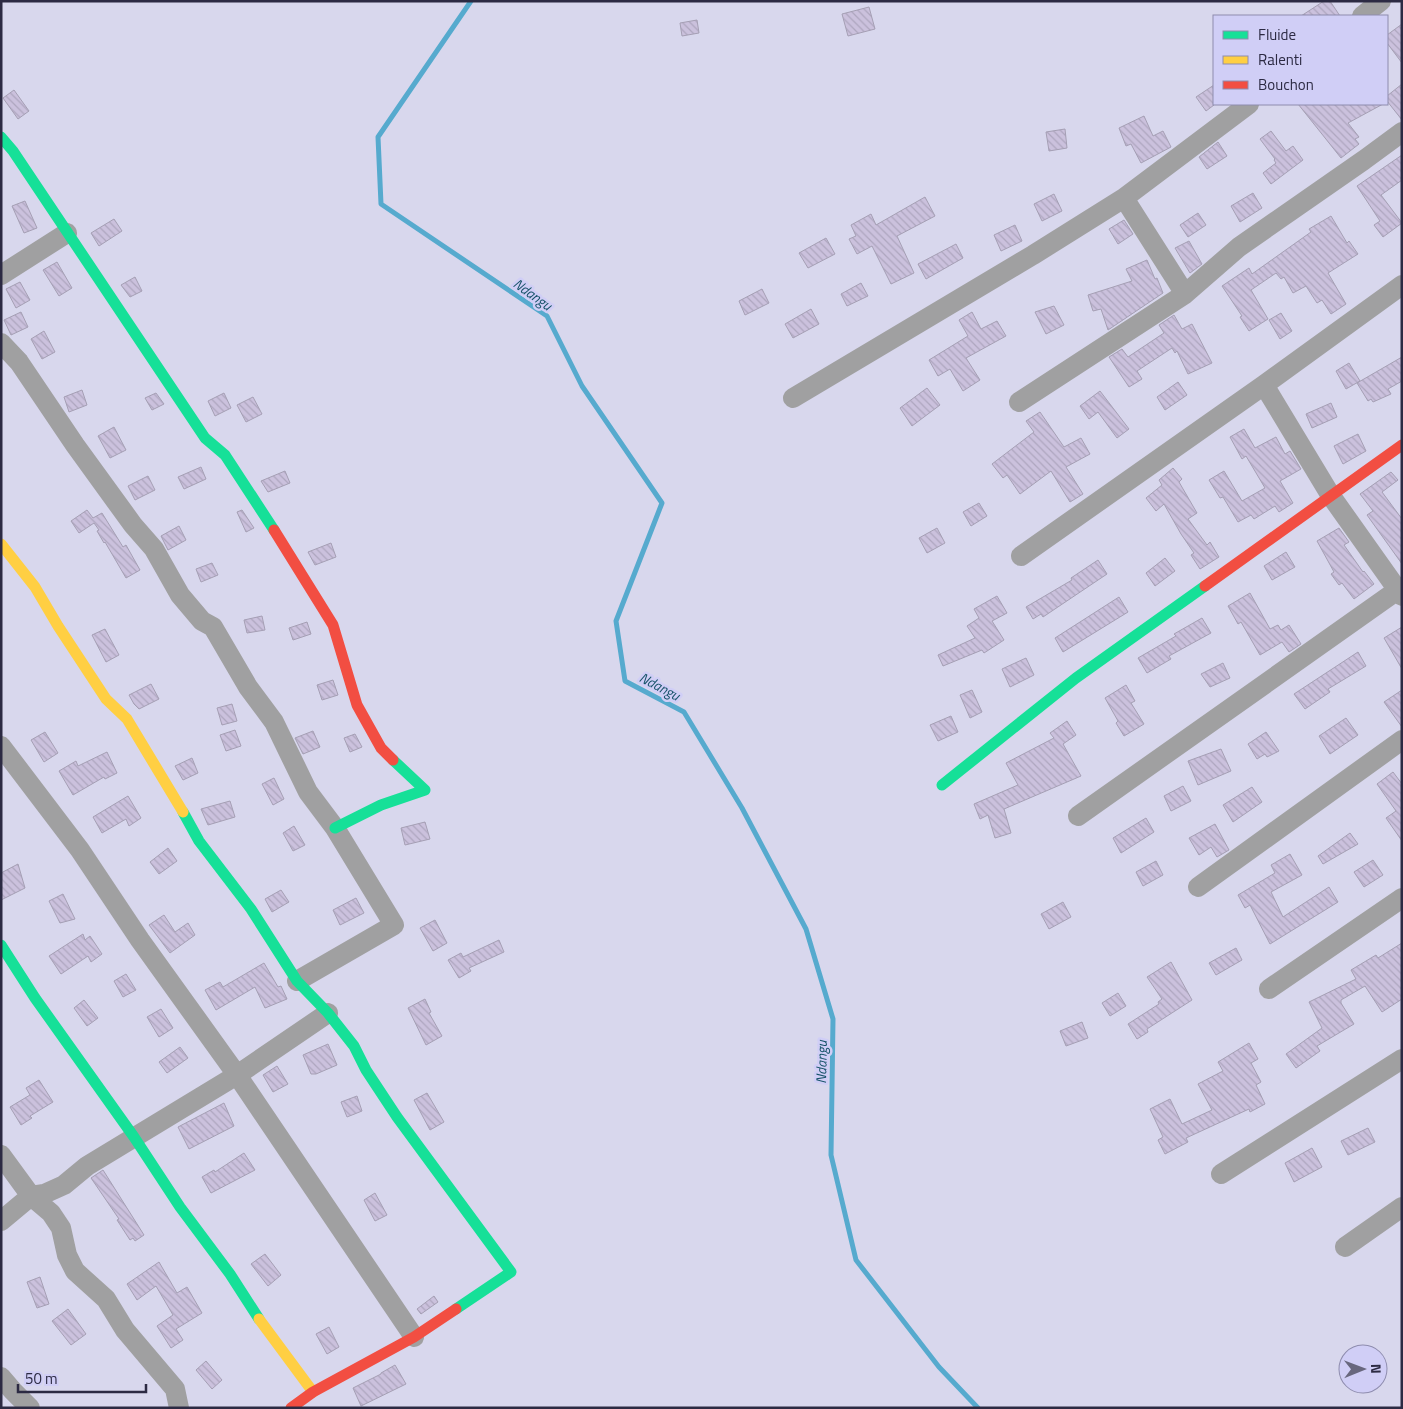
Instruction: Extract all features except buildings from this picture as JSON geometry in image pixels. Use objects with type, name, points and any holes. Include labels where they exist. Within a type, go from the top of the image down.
[{"type":"street","points":[[1363,15],[1381,1]]},
{"type":"street","points":[[793,398],[1033,255],[1124,198],[1248,105]]},
{"type":"street","points":[[1018,402],[1185,294],[1239,246],[1402,132]]},
{"type":"street","points":[[1,137],[13,151],[205,438],[225,455],[304,576],[333,625],[357,705],[381,748],[425,790],[381,804],[335,828]]},
{"type":"street","points":[[1124,198],[1185,294]]},
{"type":"street","points":[[1,275],[68,233]]},
{"type":"street","points":[[1021,556],[1402,285]]},
{"type":"street","points":[[1,343],[19,362],[75,445],[133,525],[154,549],[180,595],[202,621],[213,627],[248,687],[274,722],[308,792],[335,828],[394,925],[297,981]]},
{"type":"street","points":[[1078,816],[1400,591],[1331,496],[1264,384]]},
{"type":"street","points":[[942,785],[1076,678],[1402,445]]},
{"type":"street","points":[[1,544],[35,587],[106,699],[127,719],[162,775],[199,841],[251,909],[297,981],[328,1013],[354,1046],[366,1070],[397,1117],[510,1272],[414,1337],[313,1392],[292,1408]]},
{"type":"street","points":[[1198,887],[1402,740]]},
{"type":"street","points":[[1,746],[80,850],[140,940],[237,1076],[414,1337]]},
{"type":"street","points":[[1269,989],[1402,898]]},
{"type":"street","points":[[1,944],[35,998],[134,1137],[180,1207],[230,1274],[266,1330],[313,1392]]},
{"type":"street","points":[[1,1221],[32,1196],[44,1194],[64,1185],[87,1166],[237,1076],[328,1013]]},
{"type":"street","points":[[1222,1174],[1402,1059]]},
{"type":"street","points":[[1,1155],[32,1196],[51,1213],[60,1228],[75,1271],[106,1300],[125,1330],[176,1390],[179,1408]]},
{"type":"street","points":[[1345,1247],[1402,1206]]},
{"type":"street","points":[[1,1377],[12,1391],[30,1408]]},
{"type":"waterway","name":"Ndangu","points":[[471,1],[378,137],[381,204],[547,316],[582,386],[662,503],[616,621],[625,681],[684,712],[742,808],[806,929],[833,1019],[831,1155],[856,1260],[939,1367],[978,1408]]},
{"type":"traffic: fast","points":[[1,137],[13,151],[205,438],[225,455],[274,530]]},
{"type":"traffic: fast","points":[[942,785],[1076,678],[1205,586]]},
{"type":"traffic: fast","points":[[335,828],[381,805],[425,790],[393,760]]},
{"type":"traffic: fast","points":[[183,812],[199,841],[251,909],[297,981],[328,1013],[354,1046],[366,1070],[397,1117],[511,1272],[456,1309]]},
{"type":"traffic: fast","points":[[1,945],[35,998],[134,1137],[180,1207],[230,1274],[259,1319]]},
{"type":"traffic: slow","points":[[1,544],[35,587],[106,699],[127,719],[183,812]]},
{"type":"traffic: slow","points":[[259,1319],[313,1392]]},
{"type":"traffic: jam","points":[[1205,586],[1402,445]]},
{"type":"traffic: jam","points":[[274,530],[333,625],[357,705],[381,748],[393,760]]},
{"type":"traffic: jam","points":[[291,1408],[313,1392],[414,1337],[456,1309]]}]
